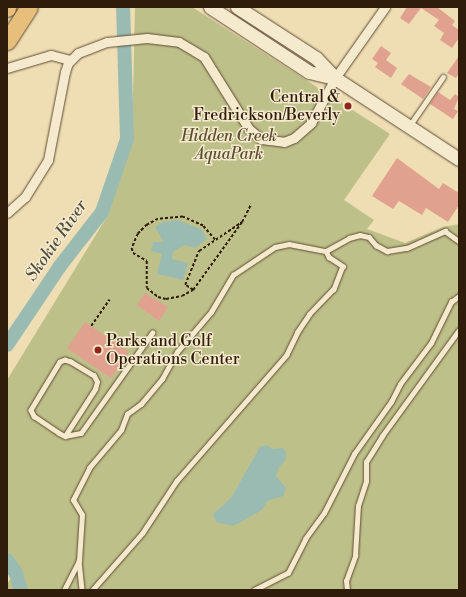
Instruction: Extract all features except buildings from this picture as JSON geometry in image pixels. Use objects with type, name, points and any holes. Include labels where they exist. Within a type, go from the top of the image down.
[{"type":"highway","points":[[7,41],[29,7]]},
{"type":"main road","points":[[210,7],[309,72],[335,78]]},
{"type":"main road","points":[[237,7],[316,58],[335,78],[459,159]]},
{"type":"street","points":[[7,212],[25,196],[48,160],[64,72],[70,60],[78,52],[107,42],[147,38],[179,42],[192,48],[204,58],[248,129],[261,139],[271,142],[284,142],[303,132],[311,123],[335,78],[385,7]]},
{"type":"street","points":[[7,68],[51,55],[70,60]]},
{"type":"lane","points":[[409,127],[443,77]]},
{"type":"lane","points":[[82,590],[79,561],[82,514],[73,500],[89,468],[120,430],[127,414],[141,404],[162,379],[177,352],[211,312],[233,275],[275,247],[289,244],[326,251],[349,238],[360,236],[369,237],[376,245],[387,251],[407,248],[445,231],[459,241]]},
{"type":"lane","points":[[93,590],[142,533],[177,481],[287,355],[298,332],[310,314],[334,289],[343,266],[329,257],[326,251]]},
{"type":"lane","points":[[254,590],[288,573],[305,539],[324,514],[354,454],[391,402],[400,384],[431,343],[451,302],[459,296]]},
{"type":"lane","points":[[348,590],[346,582],[355,556],[358,506],[366,481],[366,462],[382,436],[459,330]]},
{"type":"lane","points":[[65,436],[97,382],[94,376],[65,360],[60,362],[31,410],[34,416],[65,436],[81,433],[152,333]]},
{"type":"lane","points":[[64,590],[79,561]]},
{"type":"path","points":[[215,240],[203,226],[192,220],[169,218],[158,219],[147,225],[134,242],[133,253],[147,261],[145,281],[151,293],[166,299],[182,296],[193,290],[242,222],[251,204]]},
{"type":"path","points":[[193,290],[185,285],[199,251],[242,222]]},
{"type":"path","points":[[91,326],[109,300]]},
{"type":"green space","name":"Hidden Creek AquaPark","points":[[135,7],[192,7],[390,134],[344,200],[374,220],[367,229],[405,243],[443,227],[459,224],[459,590],[7,590],[7,584],[12,577],[7,565],[7,380],[108,215],[132,140]]},
{"type":"water","points":[[177,220],[201,229],[207,239],[195,248],[184,245],[173,252],[172,259],[188,263],[183,280],[157,274],[162,254],[151,251],[153,242],[164,242],[155,227],[163,222]]},
{"type":"water","points":[[266,445],[273,449],[283,448],[286,452],[286,459],[279,467],[276,476],[286,488],[283,496],[267,501],[262,510],[233,526],[216,522],[213,514],[231,498],[260,447]]},
{"type":"water","points":[[20,565],[27,590],[15,590],[12,577]]},
{"type":"waterway","name":"Skokie River","points":[[7,345],[60,266],[102,212],[127,139],[123,7]]},
{"type":"waterway","name":"Skokie River","points":[[7,560],[16,574],[21,590]]},
{"type":"place","name":"Central & Fredrickson/Beverly","points":[[348,106]]},
{"type":"place","name":"Parks and Golf Operations Center","points":[[98,350]]}]
